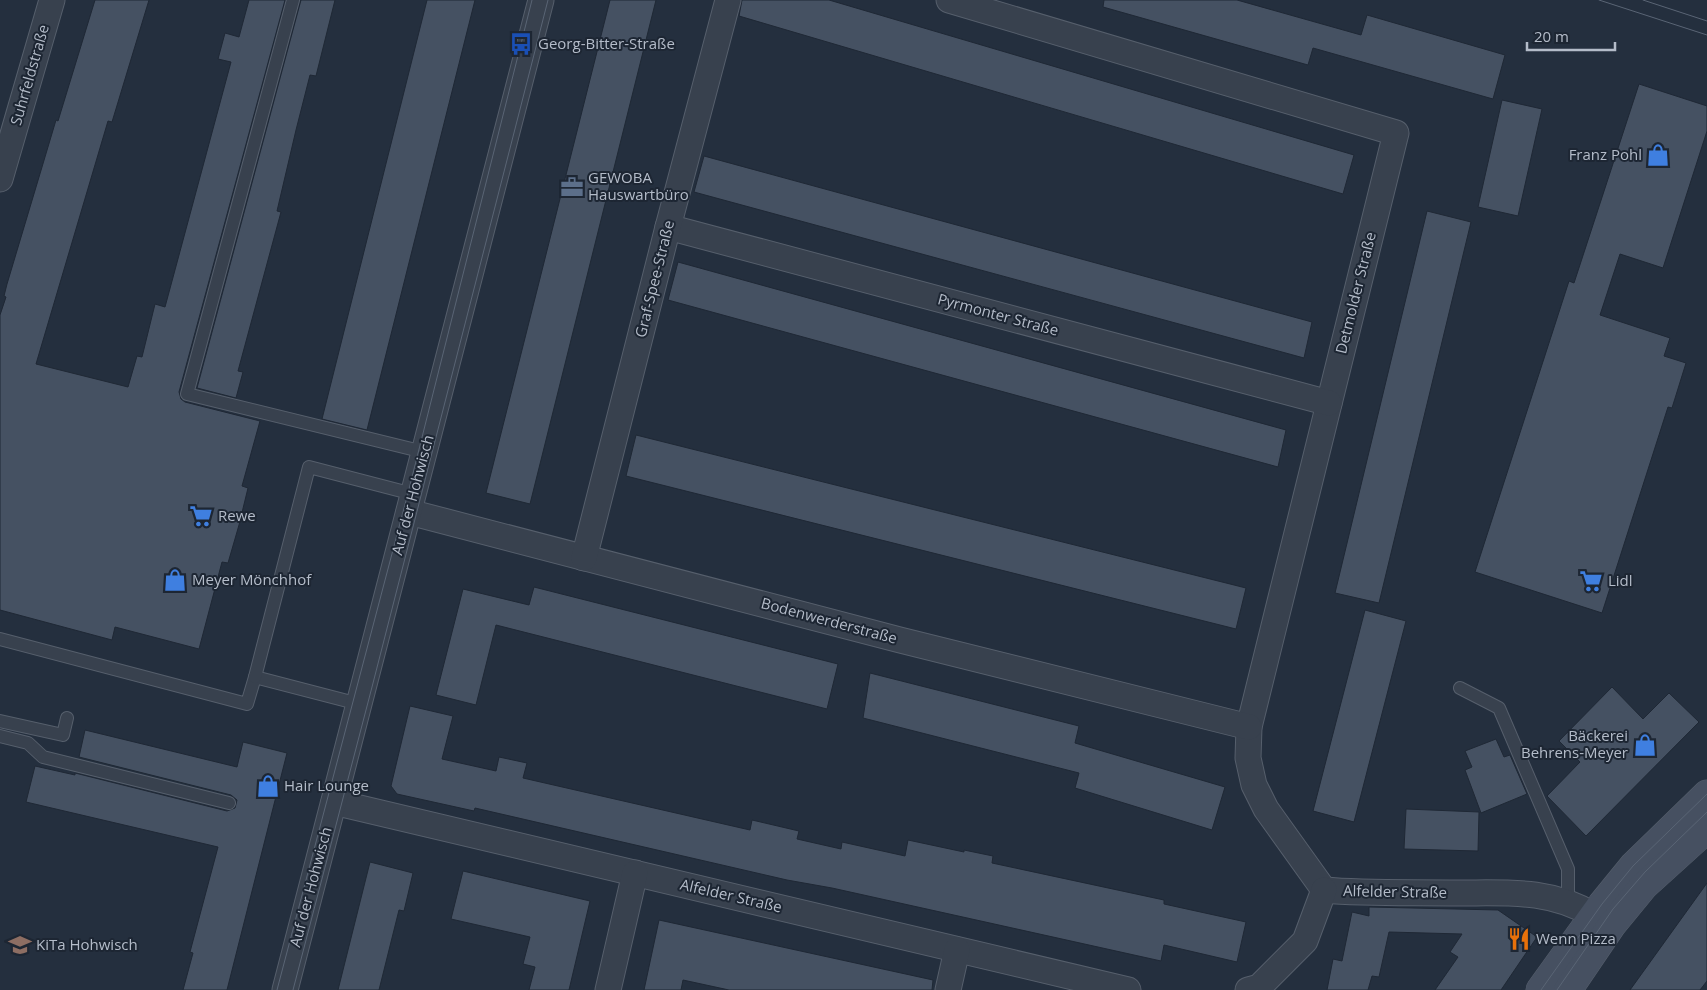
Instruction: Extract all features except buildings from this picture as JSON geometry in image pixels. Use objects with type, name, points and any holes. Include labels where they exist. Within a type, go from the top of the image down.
[{"type":"street","name":"Suhrfeldstraße","points":[[0,179],[52,0]]},
{"type":"street","name":"Auf der Hohwisch","points":[[284,990],[360,704],[541,0]]},
{"type":"street","name":"Graf-Spee-Straße","points":[[584,558],[728,0]]},
{"type":"street","name":"Detmolder Straße","points":[[949,0],[1396,133],[1249,727],[1248,758],[1254,785],[1266,809],[1324,890]]},
{"type":"street","name":"Pyrmonter Straße","points":[[668,227],[1329,403]]},
{"type":"street","name":"Bodenwerderstraße","points":[[411,503],[584,558],[1249,727]]},
{"type":"street","points":[[1540,990],[1593,915],[1633,866],[1707,794]]},
{"type":"street","name":"Alfelder Straße","points":[[334,802],[1128,990]]},
{"type":"street","points":[[1568,990],[1612,925],[1644,886],[1707,829]]},
{"type":"street","points":[[608,990],[635,874]]},
{"type":"street","name":"Alfelder Straße","points":[[1248,990],[1259,987],[1305,941],[1324,890],[1529,893],[1568,902],[1593,915]]},
{"type":"street","points":[[948,990],[957,950]]},
{"type":"lane","points":[[292,0],[187,394],[424,452]]},
{"type":"lane","points":[[0,639],[248,704],[309,467],[411,503]]},
{"type":"lane","points":[[255,676],[360,704]]},
{"type":"lane","points":[[1460,688],[1499,708],[1568,869],[1568,902]]},
{"type":"lane","points":[[0,721],[63,735],[67,718]]},
{"type":"lane","points":[[0,736],[28,743],[42,757],[230,803]]},
{"type":"tram line","points":[[277,990],[408,493],[532,0]]},
{"type":"tram line","points":[[293,990],[548,0]]},
{"type":"tram line","points":[[1599,0],[1707,35]]},
{"type":"tram line","points":[[1643,0],[1707,21]]},
{"type":"tram line","points":[[1541,990],[1602,904],[1633,866],[1707,794]]},
{"type":"tram line","points":[[1557,990],[1613,909],[1645,872],[1707,812]]},
{"type":"place","name":"Georg-Bitter-Straße","points":[[521,44]]},
{"type":"place","name":"Franz Pohl","points":[[1658,155]]},
{"type":"place","name":"GEWOBA Hauswartbüro","points":[[572,187]]},
{"type":"place","name":"Rewe","points":[[201,516]]},
{"type":"place","name":"Meyer Mönchhof","points":[[175,580]]},
{"type":"place","name":"Lidl","points":[[1591,581]]},
{"type":"place","name":"Bäckerei Behrens-Meyer","points":[[1645,745]]},
{"type":"place","name":"Hair Lounge","points":[[268,786]]},
{"type":"place","name":"Wenn Pizza","points":[[1519,939]]},
{"type":"place","name":"KiTa Hohwisch","points":[[20,945]]}]
